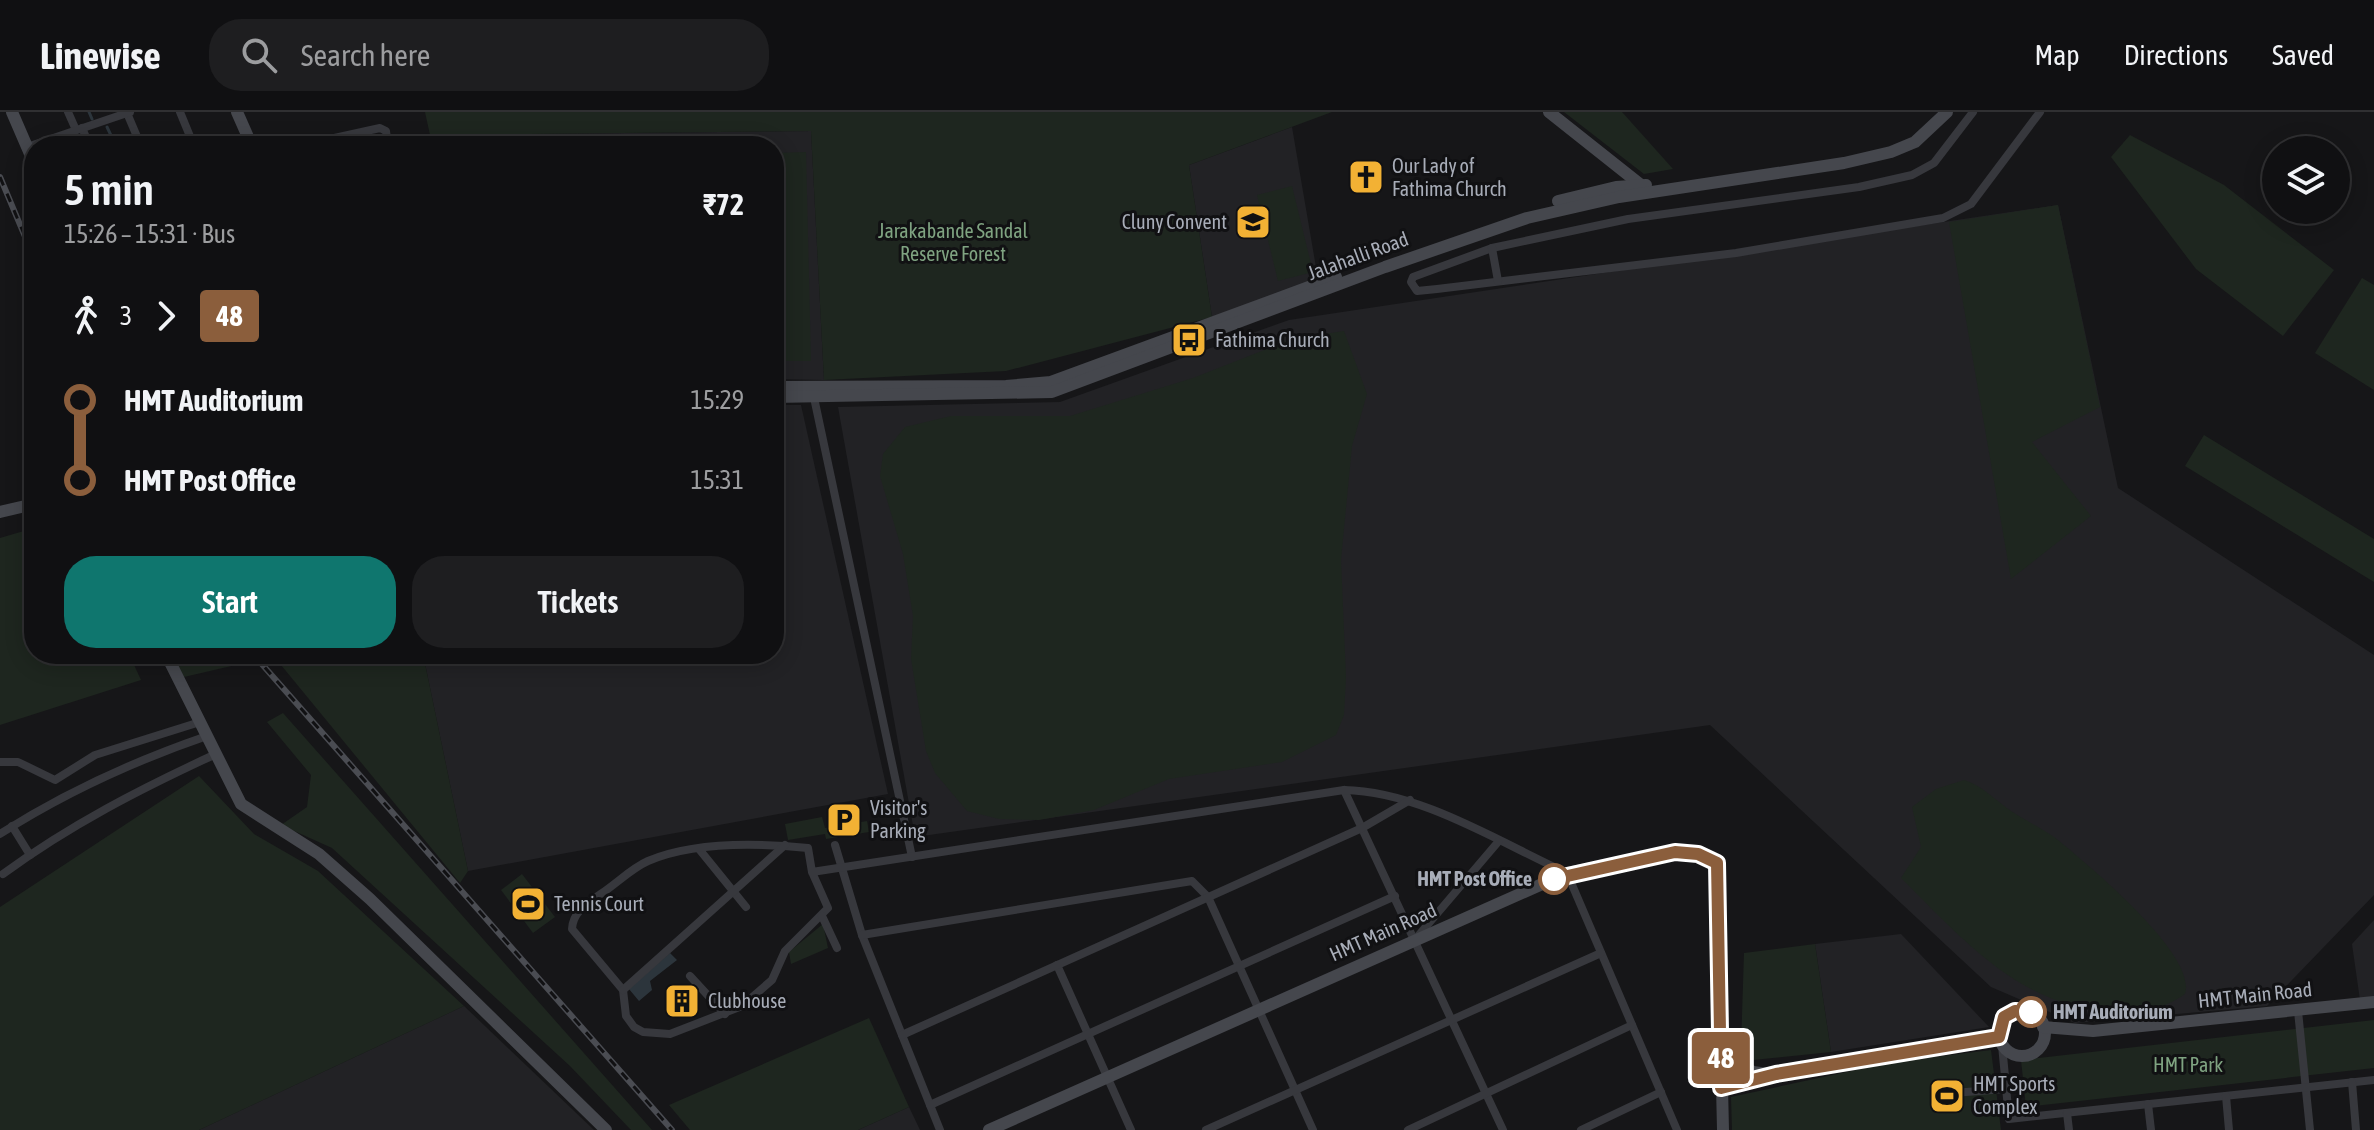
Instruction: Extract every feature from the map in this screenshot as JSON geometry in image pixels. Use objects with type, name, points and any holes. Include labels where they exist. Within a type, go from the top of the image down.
[{"type":"street","points":[[12,112],[24,140]]},
{"type":"street","points":[[68,112],[84,136]]},
{"type":"street","points":[[59,136],[103,116],[129,112],[137,136]]},
{"type":"street","points":[[180,112],[190,136]]},
{"type":"street","points":[[237,112],[248,136]]},
{"type":"street","points":[[1549,112],[1646,189]]},
{"type":"street","name":"Jalahalli Road","points":[[784,396],[812,392],[1036,395],[1068,388],[1127,360],[1478,234],[1574,205],[1646,189],[1846,159],[1891,148],[1911,138],[1936,112]]},
{"type":"street","name":"Jalahalli Road","points":[[1646,189],[1844,163],[1891,152],[1915,142],[1947,112]]},
{"type":"street","points":[[1973,112],[1934,163],[1912,175],[1859,187],[1628,219],[1492,248],[1413,277],[1411,282],[1417,291],[1736,253],[1943,218],[1971,204],[2040,112]]},
{"type":"street","points":[[344,136],[380,128],[386,131],[387,136]]},
{"type":"street","points":[[1492,248],[1498,281]]},
{"type":"street","points":[[784,388],[812,392],[912,857]]},
{"type":"street","points":[[0,512],[24,506]]},
{"type":"street","points":[[171,664],[241,804],[319,854],[370,899],[606,1130]]},
{"type":"street","points":[[0,762],[18,762],[55,780],[95,755],[200,722]]},
{"type":"street","points":[[0,834],[110,773],[153,753],[207,736]]},
{"type":"street","points":[[3,874],[125,796],[216,754]]},
{"type":"street","points":[[1344,790],[1503,1130]]},
{"type":"street","points":[[812,872],[1344,790],[1370,790],[1410,800],[1567,873],[1677,1130]]},
{"type":"street","points":[[902,1035],[1362,828],[1410,800]]},
{"type":"street","points":[[12,826],[30,855]]},
{"type":"street","points":[[1415,940],[1498,842]]},
{"type":"street","points":[[623,990],[786,844]]},
{"type":"street","points":[[786,844],[808,848],[812,872],[828,908],[785,951],[772,980],[742,1006],[670,1034],[643,1032],[626,1016],[623,990],[582,946],[572,929],[572,919],[584,906],[647,862],[689,849],[699,849],[786,844]]},
{"type":"street","points":[[835,845],[862,935],[940,1130]]},
{"type":"street","points":[[699,849],[746,907]]},
{"type":"street","name":"HMT Main Road","points":[[989,1130],[1567,873],[1675,852],[1698,854],[1717,863],[1723,1130]]},
{"type":"street","points":[[862,935],[1192,881],[1208,897],[1313,1130]]},
{"type":"street","points":[[930,1105],[1395,896]]},
{"type":"street","points":[[822,916],[837,948]]},
{"type":"street","points":[[1206,1130],[1601,953]]},
{"type":"street","points":[[1057,965],[1131,1130]]},
{"type":"street","points":[[690,976],[725,1014]]},
{"type":"street","name":"HMT Main Road","points":[[2043,1027],[2093,1031],[2374,1002]]},
{"type":"street","points":[[2000,1041],[2014,1055],[2030,1054],[2042,1044],[2043,1027],[2031,1012],[2015,1011],[2000,1024],[2000,1041],[2009,1119],[2374,1080]]},
{"type":"street","points":[[2298,1011],[2310,1130]]},
{"type":"street","points":[[1408,1130],[1632,1025]]},
{"type":"street","points":[[1721,1088],[1776,1074],[2000,1041]]},
{"type":"street","points":[[1721,1053],[1753,1072],[1776,1074]]},
{"type":"street","points":[[2352,1082],[2356,1130]]},
{"type":"street","points":[[1953,1093],[2005,1089]]},
{"type":"street","points":[[1581,1130],[1661,1092]]},
{"type":"street","points":[[2226,1096],[2229,1130]]},
{"type":"street","points":[[2148,1104],[2151,1130]]},
{"type":"street","points":[[2067,1113],[2069,1130]]},
{"type":"shaded area","name":"Cluny Convent","points":[[1292,127],[1318,279],[1212,317],[1189,165]]},
{"type":"shaded area","points":[[811,131],[824,380],[784,379],[784,136],[430,135]]},
{"type":"shaded area","points":[[2058,205],[2118,488],[2374,655],[2374,895],[2267,1006],[2075,1023],[1991,987],[1710,725],[915,837],[838,407],[1060,402],[1289,320]]},
{"type":"shaded area","points":[[784,405],[801,405],[888,794],[468,871],[425,664],[784,664]]},
{"type":"shaded area","points":[[2374,920],[2374,998],[2360,1000],[2352,944]]},
{"type":"shaded area","points":[[1901,934],[1989,1027],[1831,1052],[1815,944]]},
{"type":"shaded area","points":[[670,953],[677,960],[650,981],[652,990],[639,1001],[629,989]]},
{"type":"shaded area","points":[[464,1006],[594,1130],[199,1130]]},
{"type":"shaded area","points":[[909,1107],[920,1130],[858,1130]]},
{"type":"green space","name":"Jarakabande Sandal Reserve Forest","points":[[425,112],[1332,112],[1189,165],[1212,317],[1006,371],[824,380],[811,131],[430,135]]},
{"type":"green space","points":[[1564,112],[1622,112],[1673,169],[1644,174]]},
{"type":"green space","points":[[2130,135],[2224,185],[2262,214],[2262,224],[2274,224],[2334,270],[2283,336],[2196,269],[2111,157]]},
{"type":"green space","points":[[806,152],[811,361],[784,361],[784,153]]},
{"type":"green space","points":[[1292,186],[1313,272],[1278,281],[1257,195]]},
{"type":"green space","points":[[2058,205],[2100,407],[2032,442],[2091,516],[2011,579],[1949,222]]},
{"type":"green space","points":[[2362,278],[2374,285],[2374,390],[2315,353]]},
{"type":"green space","points":[[1344,331],[1367,394],[1352,446],[1341,560],[1346,677],[1344,715],[1336,735],[1282,762],[1169,779],[1094,810],[1039,820],[999,819],[967,811],[935,773],[926,751],[911,659],[913,616],[903,554],[880,476],[883,454],[905,427],[951,416],[1070,416],[1193,378],[1292,339]]},
{"type":"green space","points":[[2204,435],[2374,539],[2374,582],[2185,466]]},
{"type":"green space","points":[[24,531],[24,664],[134,664],[141,680],[0,725],[0,538]]},
{"type":"green space","points":[[177,664],[240,664],[184,677]]},
{"type":"green space","points":[[280,664],[425,664],[468,871],[460,883]]},
{"type":"green space","points":[[283,713],[652,1130],[631,1130],[570,1066],[332,848],[281,825],[307,807],[311,775],[267,722]]},
{"type":"green space","points":[[199,776],[254,834],[318,871],[464,1006],[199,1130],[0,1130],[0,907]]},
{"type":"green space","points":[[1964,780],[2053,836],[2137,911],[2175,957],[2184,977],[2185,994],[2169,1003],[2143,1010],[2081,1007],[2051,998],[2022,984],[1996,967],[1947,924],[1901,878],[1921,847],[1912,807],[1936,789]]},
{"type":"green space","points":[[822,817],[825,828],[867,821],[869,832],[826,839],[825,834],[788,840],[785,824]]},
{"type":"green space","name":"Tennis Court","points":[[522,874],[555,917],[533,933],[501,890]]},
{"type":"green space","points":[[823,924],[828,948],[791,964],[789,952]]},
{"type":"green space","points":[[1815,944],[1831,1052],[1753,1060],[1741,1047],[1744,953]]},
{"type":"green space","points":[[869,1018],[909,1107],[858,1130],[690,1130],[669,1105]]},
{"type":"green space","name":"HMT Park","points":[[2374,1020],[2374,1068],[2026,1107],[2021,1060]]},
{"type":"green space","points":[[1991,1050],[2001,1130],[1732,1130],[1731,1097],[1893,1062]]},
{"type":"waterway","points":[[89,112],[92,119]]},
{"type":"waterway","points":[[107,127],[111,136]]},
{"type":"railway","points":[[0,177],[24,234]]},
{"type":"railway","points":[[262,664],[672,1130]]},
{"type":"bus line","name":"48","points":[[1554,879],[1567,873],[1675,852],[1698,854],[1717,863],[1721,1088],[1742,1086],[1776,1074],[1999,1037],[2004,1017],[2015,1011],[2031,1012]]},
{"type":"place","name":"Our Lady of Fathima Church","points":[[1366,177]]},
{"type":"place","name":"Cluny Convent","points":[[1253,222]]},
{"type":"place","name":"Fathima Church","points":[[1189,340]]},
{"type":"place","name":"Visitor's Parking","points":[[844,820]]},
{"type":"place","name":"HMT Post Office","points":[[1554,879]]},
{"type":"place","name":"Tennis Court","points":[[528,904]]},
{"type":"place","name":"Clubhouse","points":[[682,1001]]},
{"type":"place","name":"HMT Auditorium","points":[[2031,1012]]},
{"type":"place","name":"HMT Sports Complex","points":[[1947,1096]]}]
